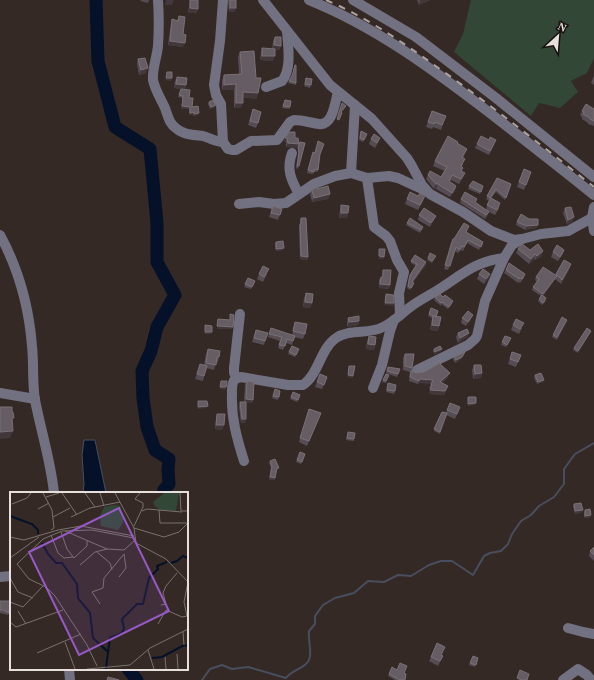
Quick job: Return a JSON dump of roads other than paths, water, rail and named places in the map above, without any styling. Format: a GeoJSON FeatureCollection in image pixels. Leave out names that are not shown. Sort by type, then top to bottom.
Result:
{"type":"FeatureCollection","features":[{"type":"Feature","properties":{"kind":"street"},"geometry":{"type":"LineString","coordinates":[[158,0],[160,22],[153,81],[167,117],[174,127],[182,132],[224,142]]}},
{"type":"Feature","properties":{"kind":"street"},"geometry":{"type":"LineString","coordinates":[[223,0],[220,41],[214,85],[216,95],[221,104],[224,142],[228,149],[236,150],[251,141],[277,140],[290,122],[294,120],[323,124],[331,117],[338,92]]}},
{"type":"Feature","properties":{"kind":"street"},"geometry":{"type":"LineString","coordinates":[[263,0],[330,85],[375,122],[407,158],[426,190]]}},
{"type":"Feature","properties":{"kind":"street"},"geometry":{"type":"LineString","coordinates":[[308,0],[340,13],[361,24],[417,58],[594,195]]}},
{"type":"Feature","properties":{"kind":"street"},"geometry":{"type":"LineString","coordinates":[[353,0],[416,37],[496,98],[594,177]]}},
{"type":"Feature","properties":{"kind":"street"},"geometry":{"type":"LineString","coordinates":[[266,87],[282,81],[286,73],[289,49],[287,31]]}},
{"type":"Feature","properties":{"kind":"street"},"geometry":{"type":"LineString","coordinates":[[351,174],[355,105]]}},
{"type":"Feature","properties":{"kind":"street"},"geometry":{"type":"LineString","coordinates":[[292,153],[288,170],[291,180],[299,194]]}},
{"type":"Feature","properties":{"kind":"street"},"geometry":{"type":"LineString","coordinates":[[239,204],[259,202],[286,204],[314,184],[335,176],[351,174],[367,178],[389,176],[398,178],[426,190],[498,235],[514,240],[522,240]]}},
{"type":"Feature","properties":{"kind":"street"},"geometry":{"type":"LineString","coordinates":[[367,178],[374,227],[390,241],[397,260],[404,272],[399,293],[397,318],[388,336],[382,365],[373,388]]}},
{"type":"Feature","properties":{"kind":"street"},"geometry":{"type":"LineString","coordinates":[[594,207],[592,218],[594,231]]}},
{"type":"Feature","properties":{"kind":"street"},"geometry":{"type":"LineString","coordinates":[[417,370],[475,339],[485,301],[504,258],[512,245],[541,234],[568,231],[592,218]]}},
{"type":"Feature","properties":{"kind":"street"},"geometry":{"type":"LineString","coordinates":[[0,235],[11,255],[26,304],[32,346],[35,399],[54,492]]}},
{"type":"Feature","properties":{"kind":"street"},"geometry":{"type":"LineString","coordinates":[[244,461],[234,427],[231,407],[232,386],[234,379],[241,377],[288,385],[303,385],[310,378],[326,349],[335,339],[347,333],[380,329],[476,265],[493,259],[504,258]]}},
{"type":"Feature","properties":{"kind":"street"},"geometry":{"type":"LineString","coordinates":[[237,378],[234,373],[234,368],[240,314]]}},
{"type":"Feature","properties":{"kind":"street"},"geometry":{"type":"LineString","coordinates":[[0,393],[35,399]]}},
{"type":"Feature","properties":{"kind":"street"},"geometry":{"type":"LineString","coordinates":[[0,577],[10,576]]}},
{"type":"Feature","properties":{"kind":"street"},"geometry":{"type":"LineString","coordinates":[[568,628],[594,634]]}},
{"type":"Feature","properties":{"kind":"street"},"geometry":{"type":"LineString","coordinates":[[563,680],[578,669],[587,674],[591,680]]}},
{"type":"Feature","properties":{"kind":"water"},"geometry":{"type":"Polygon","coordinates":[[[84,440],[95,440],[106,492],[83,492],[82,455],[84,440]]]}},
{"type":"Feature","properties":{"kind":"waterway"},"geometry":{"type":"LineString","coordinates":[[96,0],[98,61],[115,127],[150,149],[157,223],[157,262],[175,295],[157,327],[151,351],[142,371],[143,398],[147,427],[155,450],[169,459],[169,484],[163,492]]}},
{"type":"Feature","properties":{"kind":"waterway"},"geometry":{"type":"LineString","coordinates":[[202,680],[210,669],[222,665],[232,669],[248,667],[286,678],[292,672],[304,666],[309,660],[309,631],[315,624],[315,616],[323,605],[335,598],[354,593],[368,581],[384,582],[398,575],[411,576],[429,565],[441,561],[452,561],[473,575],[484,556],[501,551],[508,544],[512,534],[521,521],[531,515],[539,506],[554,497],[564,484],[564,469],[575,454],[594,443]]}},
{"type":"Feature","properties":{"kind":"waterway"},"geometry":{"type":"LineString","coordinates":[[129,670],[137,680]]}},
{"type":"Feature","properties":{"kind":"railway"},"geometry":{"type":"LineString","coordinates":[[326,0],[355,14],[397,39],[497,111],[594,187]]}}]}
